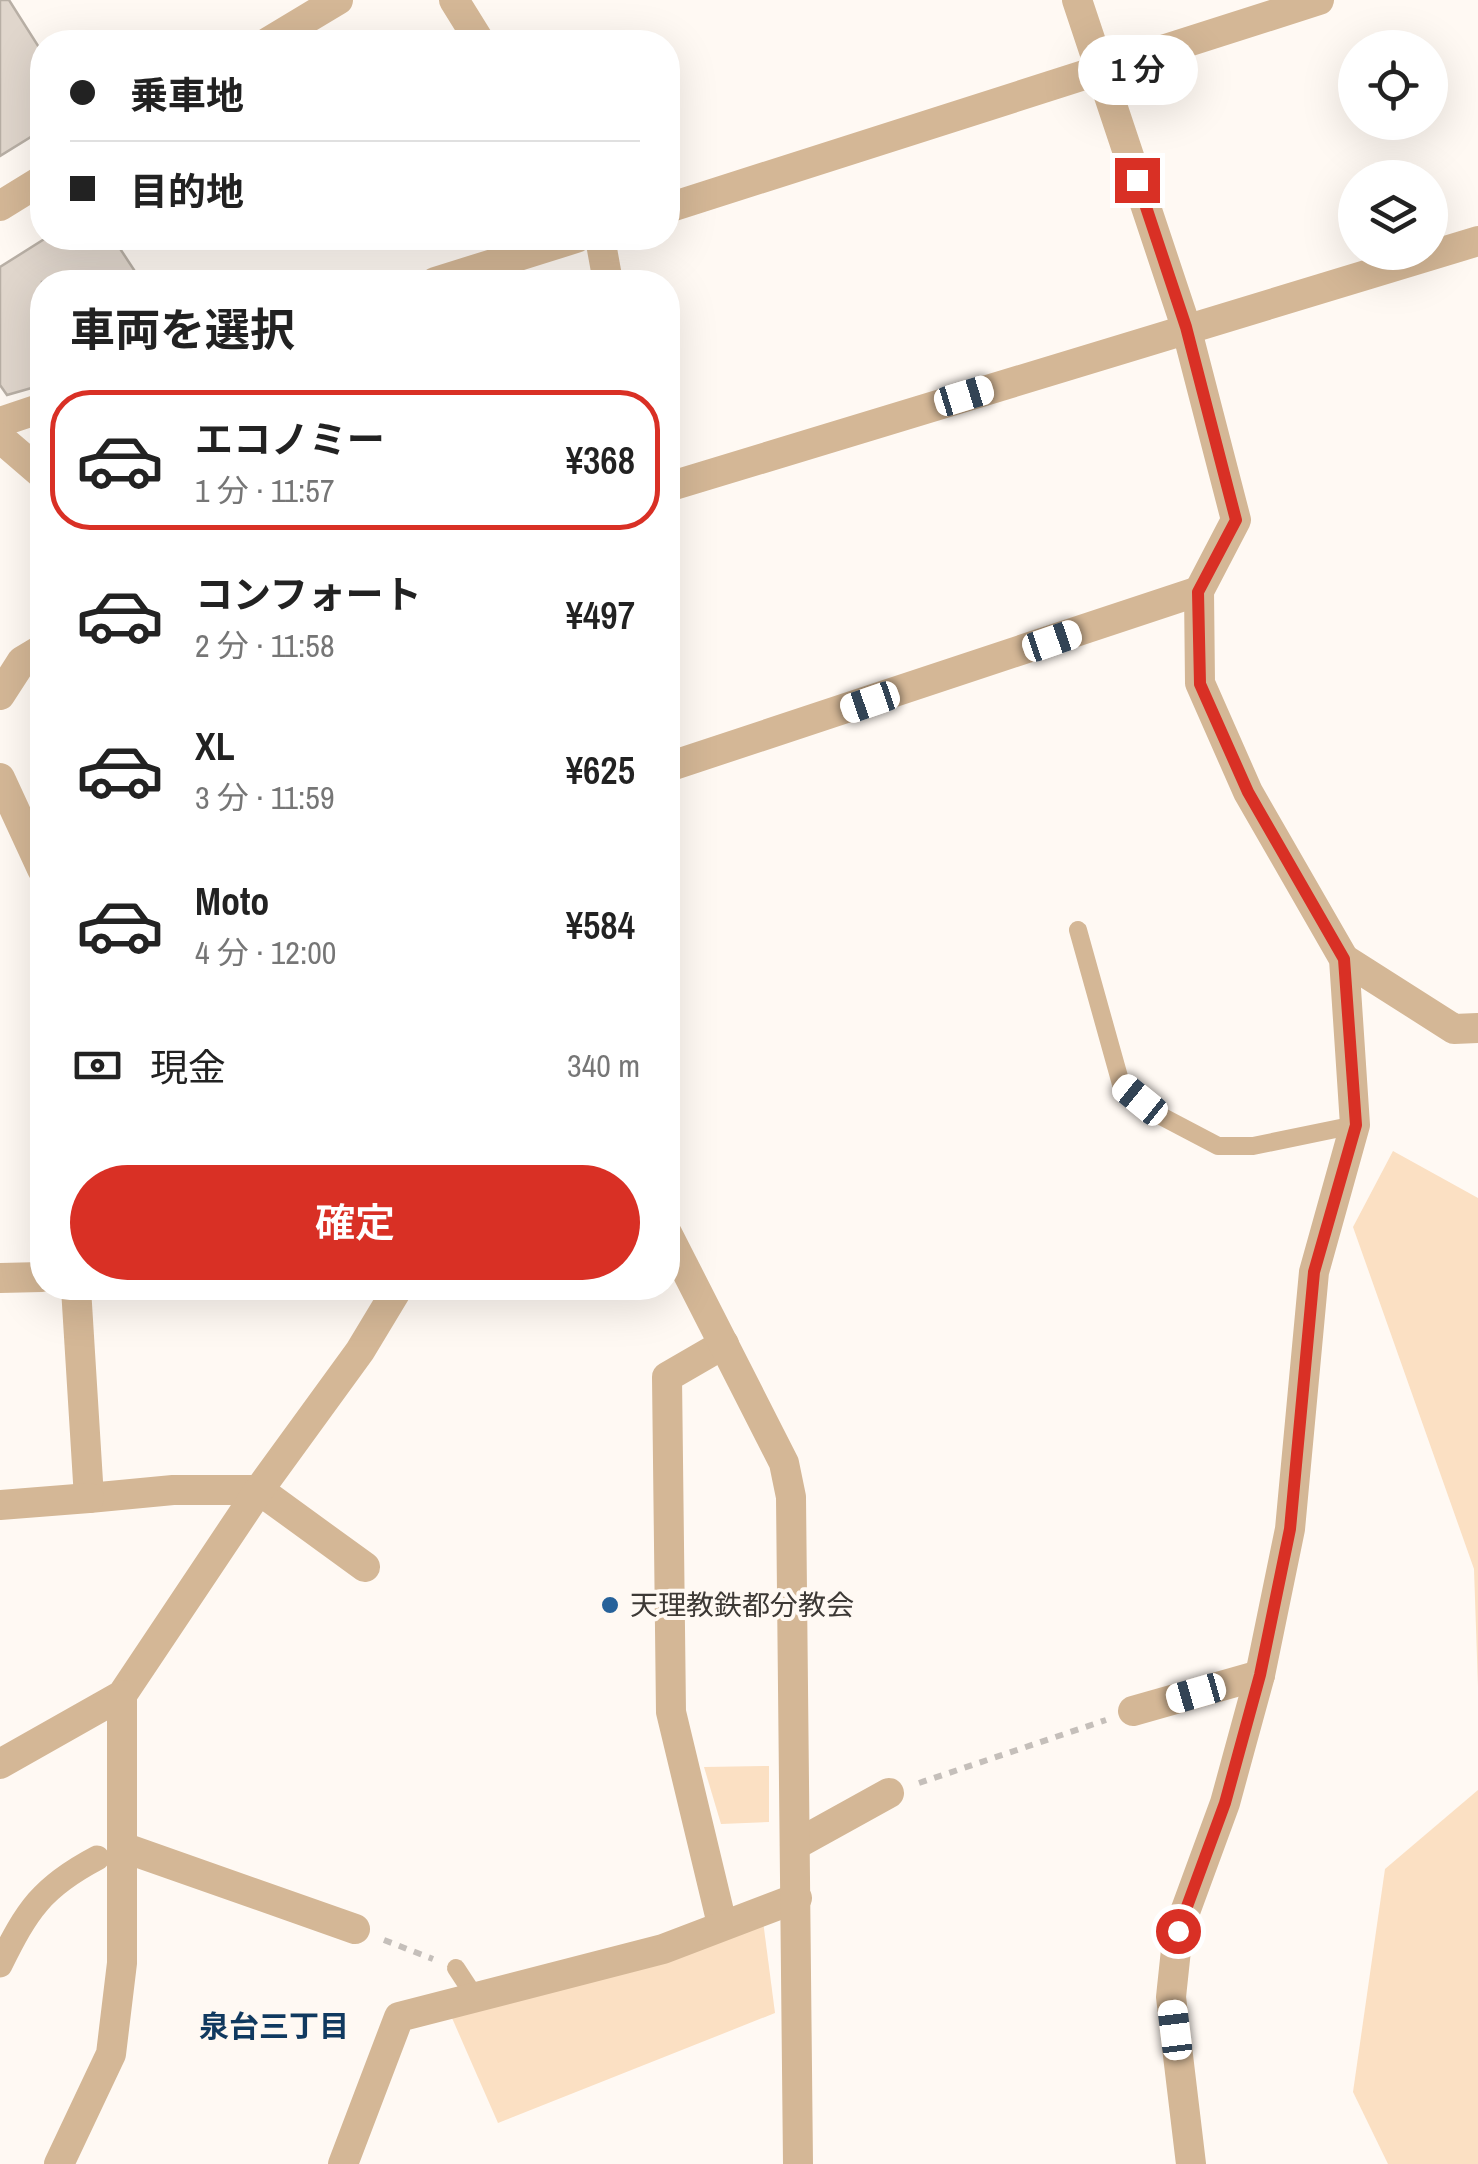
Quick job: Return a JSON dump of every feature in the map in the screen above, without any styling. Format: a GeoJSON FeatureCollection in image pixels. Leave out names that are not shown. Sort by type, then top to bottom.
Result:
{"type":"FeatureCollection","features":[{"type":"Feature","properties":{"kind":"street"},"geometry":{"type":"LineString","coordinates":[[288,30],[338,0]]}},
{"type":"Feature","properties":{"kind":"street"},"geometry":{"type":"LineString","coordinates":[[454,0],[473,30]]}},
{"type":"Feature","properties":{"kind":"street"},"geometry":{"type":"LineString","coordinates":[[1077,0],[1186,327],[1236,520],[1198,592],[1200,684],[1248,792],[1344,959],[1356,1125],[1314,1272],[1290,1529],[1260,1675],[1225,1803],[1178,1931],[1171,1997],[1191,2164]]}},
{"type":"Feature","properties":{"kind":"street"},"geometry":{"type":"LineString","coordinates":[[680,204],[1319,0]]}},
{"type":"Feature","properties":{"kind":"street"},"geometry":{"type":"LineString","coordinates":[[0,206],[30,187]]}},
{"type":"Feature","properties":{"kind":"street"},"geometry":{"type":"LineString","coordinates":[[680,483],[1478,241]]}},
{"type":"Feature","properties":{"kind":"street"},"geometry":{"type":"LineString","coordinates":[[473,270],[538,250]]}},
{"type":"Feature","properties":{"kind":"street"},"geometry":{"type":"LineString","coordinates":[[0,422],[30,412]]}},
{"type":"Feature","properties":{"kind":"street"},"geometry":{"type":"LineString","coordinates":[[0,438],[30,464]]}},
{"type":"Feature","properties":{"kind":"street"},"geometry":{"type":"LineString","coordinates":[[680,763],[1198,592]]}},
{"type":"Feature","properties":{"kind":"street"},"geometry":{"type":"LineString","coordinates":[[0,695],[22,661],[30,656]]}},
{"type":"Feature","properties":{"kind":"street"},"geometry":{"type":"LineString","coordinates":[[0,778],[30,843]]}},
{"type":"Feature","properties":{"kind":"street"},"geometry":{"type":"LineString","coordinates":[[1344,959],[1454,1029],[1478,1028]]}},
{"type":"Feature","properties":{"kind":"street"},"geometry":{"type":"LineString","coordinates":[[680,1258],[784,1464],[791,1497],[798,2164]]}},
{"type":"Feature","properties":{"kind":"street"},"geometry":{"type":"LineString","coordinates":[[0,1278],[30,1277]]}},
{"type":"Feature","properties":{"kind":"street"},"geometry":{"type":"LineString","coordinates":[[77,1300],[89,1498]]}},
{"type":"Feature","properties":{"kind":"street"},"geometry":{"type":"LineString","coordinates":[[0,1764],[122,1695],[259,1490],[360,1351],[391,1300]]}},
{"type":"Feature","properties":{"kind":"street"},"geometry":{"type":"LineString","coordinates":[[722,1924],[671,1712],[667,1377],[724,1344]]}},
{"type":"Feature","properties":{"kind":"street"},"geometry":{"type":"LineString","coordinates":[[0,1504],[173,1490],[259,1490],[365,1567]]}},
{"type":"Feature","properties":{"kind":"street"},"geometry":{"type":"LineString","coordinates":[[1133,1711],[1260,1675]]}},
{"type":"Feature","properties":{"kind":"street"},"geometry":{"type":"LineString","coordinates":[[59,2164],[112,2054],[122,1963],[111,1853],[122,1695]]}},
{"type":"Feature","properties":{"kind":"street"},"geometry":{"type":"LineString","coordinates":[[795,1845],[889,1793]]}},
{"type":"Feature","properties":{"kind":"street"},"geometry":{"type":"LineString","coordinates":[[0,1965],[34,1901],[60,1878],[111,1853],[355,1929]]}},
{"type":"Feature","properties":{"kind":"street"},"geometry":{"type":"LineString","coordinates":[[343,2164],[400,2017],[663,1949],[797,1898]]}},
{"type":"Feature","properties":{"kind":"lane"},"geometry":{"type":"LineString","coordinates":[[1078,930],[1122,1084],[1160,1115],[1218,1146],[1252,1146],[1356,1125]]}},
{"type":"Feature","properties":{"kind":"lane"},"geometry":{"type":"LineString","coordinates":[[456,1968],[477,2000]]}},
{"type":"Feature","properties":{"kind":"path"},"geometry":{"type":"LineString","coordinates":[[889,1793],[1133,1711]]}},
{"type":"Feature","properties":{"kind":"path"},"geometry":{"type":"LineString","coordinates":[[355,1929],[456,1968]]}},
{"type":"Feature","properties":{"kind":"shaded area"},"geometry":{"type":"Polygon","coordinates":[[[1393,1151],[1478,1198],[1478,1687],[1474,1569],[1353,1227],[1393,1151]]]}},
{"type":"Feature","properties":{"kind":"shaded area"},"geometry":{"type":"Polygon","coordinates":[[[769,1766],[769,1822],[721,1824],[704,1767],[769,1766]]]}},
{"type":"Feature","properties":{"kind":"shaded area"},"geometry":{"type":"Polygon","coordinates":[[[1478,1790],[1478,2164],[1388,2164],[1353,2092],[1385,1869],[1478,1790]]]}},
{"type":"Feature","properties":{"kind":"shaded area"},"geometry":{"type":"Polygon","coordinates":[[[763,1921],[775,2013],[498,2123],[452,2018],[763,1921]]]}},
{"type":"Feature","properties":{"kind":"building"},"geometry":{"type":"Polygon","coordinates":[[[0,0],[9,0],[30,33],[30,137],[0,156],[0,0]]]}},
{"type":"Feature","properties":{"kind":"building"},"geometry":{"type":"Polygon","coordinates":[[[30,248],[121,250],[134,270],[30,270],[30,388],[7,395],[0,385],[0,267],[30,248]]]}},
{"type":"Feature","properties":{"kind":"place","name":"天理教鉄都分教会"},"geometry":{"type":"Point","coordinates":[610,1605]}},
{"type":"Feature","properties":{"kind":"district","name":"泉台三丁目"},"geometry":{"type":"Point","coordinates":[274,2027]}},
{"type":"Feature","properties":{"kind":"route"},"geometry":{"type":"LineString","coordinates":[[1137,180],[1186,327],[1236,520],[1198,592],[1200,684],[1248,792],[1344,959],[1356,1125],[1314,1272],[1290,1529],[1260,1675],[1225,1803],[1178,1931]]}}]}
